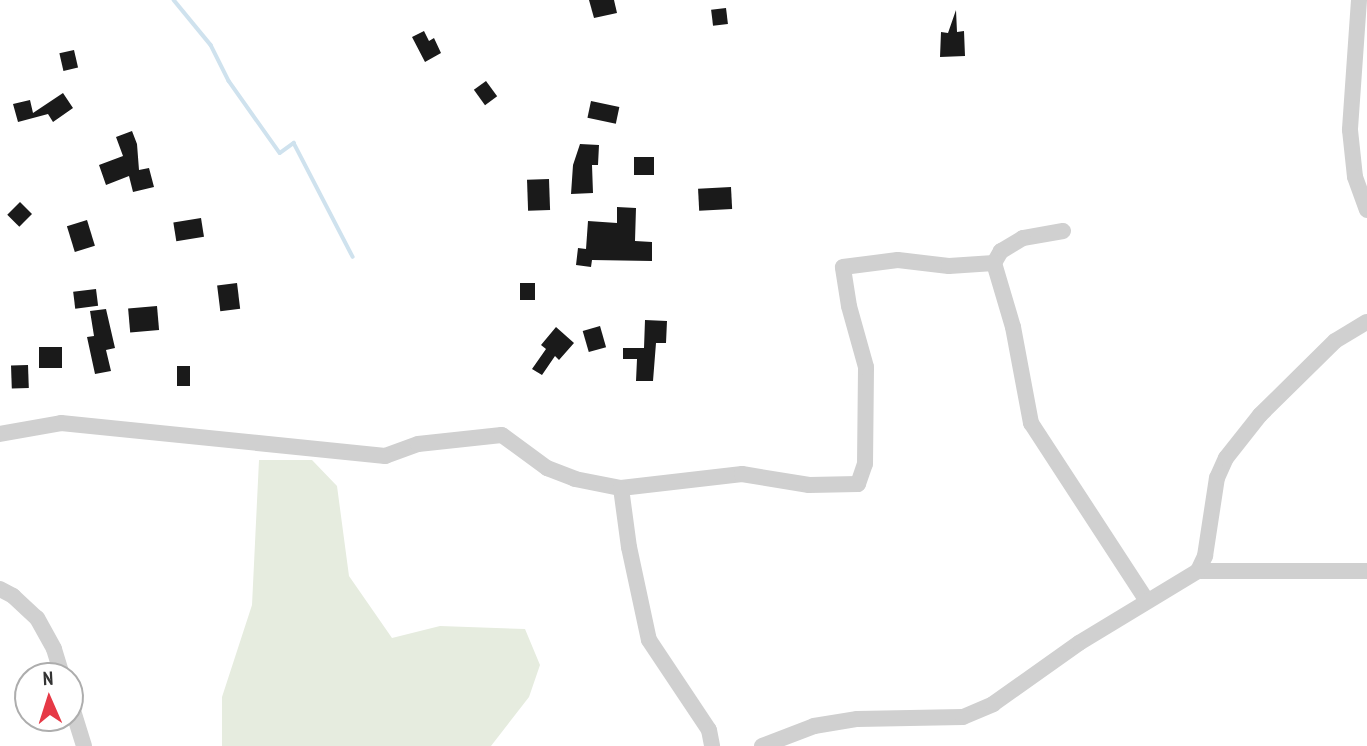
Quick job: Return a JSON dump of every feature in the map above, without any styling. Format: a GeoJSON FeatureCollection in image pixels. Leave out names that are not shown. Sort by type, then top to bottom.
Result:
{"type":"FeatureCollection","features":[{"type":"Feature","properties":{"kind":"street"},"geometry":{"type":"LineString","coordinates":[[1359,0],[1349,130],[1355,177],[1367,210]]}},
{"type":"Feature","properties":{"kind":"street"},"geometry":{"type":"LineString","coordinates":[[1063,231],[1023,238],[1001,251],[994,263],[1013,327],[1031,423],[1147,601]]}},
{"type":"Feature","properties":{"kind":"street"},"geometry":{"type":"LineString","coordinates":[[0,433],[61,423],[385,456],[418,444],[502,435],[547,468],[575,478],[621,488],[742,474],[809,485],[858,484],[865,464],[866,368],[849,306],[844,267],[898,260],[949,265],[994,263]]}},
{"type":"Feature","properties":{"kind":"street"},"geometry":{"type":"LineString","coordinates":[[1198,571],[1205,556],[1217,478],[1226,458],[1260,415],[1335,341],[1367,322]]}},
{"type":"Feature","properties":{"kind":"street"},"geometry":{"type":"LineString","coordinates":[[621,488],[629,547],[649,640],[709,730],[712,746]]}},
{"type":"Feature","properties":{"kind":"street"},"geometry":{"type":"LineString","coordinates":[[762,746],[814,726],[857,719],[963,717],[993,704],[1079,643],[1198,571],[1367,571]]}},
{"type":"Feature","properties":{"kind":"street"},"geometry":{"type":"LineString","coordinates":[[0,589],[37,618],[58,662]]}},
{"type":"Feature","properties":{"kind":"shaded area"},"geometry":{"type":"Polygon","coordinates":[[[259,460],[312,460],[337,486],[349,576],[392,638],[440,626],[525,629],[540,665],[529,697],[491,746],[222,746],[222,697],[252,605],[259,460]]]}},
{"type":"Feature","properties":{"kind":"building"},"geometry":{"type":"Polygon","coordinates":[[[589,0],[614,0],[617,13],[594,18],[589,0]]]}},
{"type":"Feature","properties":{"kind":"building"},"geometry":{"type":"Polygon","coordinates":[[[726,8],[728,24],[713,26],[711,10],[726,8]]]}},
{"type":"Feature","properties":{"kind":"building"},"geometry":{"type":"Polygon","coordinates":[[[956,10],[957,32],[964,31],[965,56],[940,57],[941,32],[948,33],[956,10]]]}},
{"type":"Feature","properties":{"kind":"building"},"geometry":{"type":"Polygon","coordinates":[[[424,31],[429,41],[434,38],[441,53],[425,62],[412,37],[424,31]]]}},
{"type":"Feature","properties":{"kind":"building"},"geometry":{"type":"Polygon","coordinates":[[[74,50],[78,68],[63,71],[59,53],[74,50]]]}},
{"type":"Feature","properties":{"kind":"building"},"geometry":{"type":"Polygon","coordinates":[[[486,81],[497,96],[485,105],[474,90],[486,81]]]}},
{"type":"Feature","properties":{"kind":"building"},"geometry":{"type":"Polygon","coordinates":[[[63,93],[73,108],[53,122],[48,114],[18,122],[13,104],[30,100],[33,113],[63,93]]]}},
{"type":"Feature","properties":{"kind":"building"},"geometry":{"type":"Polygon","coordinates":[[[591,101],[619,107],[616,124],[587,118],[591,101]]]}},
{"type":"Feature","properties":{"kind":"building"},"geometry":{"type":"Polygon","coordinates":[[[132,131],[137,144],[139,170],[149,168],[154,187],[133,192],[129,176],[106,185],[99,165],[123,156],[116,137],[132,131]]]}},
{"type":"Feature","properties":{"kind":"building"},"geometry":{"type":"Polygon","coordinates":[[[580,144],[599,145],[598,165],[592,165],[593,193],[571,194],[573,165],[580,144]]]}},
{"type":"Feature","properties":{"kind":"building"},"geometry":{"type":"Polygon","coordinates":[[[634,157],[654,157],[654,175],[634,175],[634,157]]]}},
{"type":"Feature","properties":{"kind":"building"},"geometry":{"type":"Polygon","coordinates":[[[549,179],[550,210],[528,211],[527,180],[549,179]]]}},
{"type":"Feature","properties":{"kind":"building"},"geometry":{"type":"Polygon","coordinates":[[[731,187],[732,209],[699,211],[698,189],[731,187]]]}},
{"type":"Feature","properties":{"kind":"building"},"geometry":{"type":"Polygon","coordinates":[[[20,202],[32,214],[19,227],[7,215],[20,202]]]}},
{"type":"Feature","properties":{"kind":"building"},"geometry":{"type":"Polygon","coordinates":[[[617,207],[636,208],[635,241],[652,242],[652,261],[592,260],[591,267],[576,265],[578,248],[586,249],[588,221],[617,223],[617,207]]]}},
{"type":"Feature","properties":{"kind":"building"},"geometry":{"type":"Polygon","coordinates":[[[201,218],[204,237],[176,241],[173,222],[201,218]]]}},
{"type":"Feature","properties":{"kind":"building"},"geometry":{"type":"Polygon","coordinates":[[[87,220],[95,246],[75,252],[67,226],[87,220]]]}},
{"type":"Feature","properties":{"kind":"building"},"geometry":{"type":"Polygon","coordinates":[[[237,283],[240,309],[220,311],[217,285],[237,283]]]}},
{"type":"Feature","properties":{"kind":"building"},"geometry":{"type":"Polygon","coordinates":[[[520,283],[535,283],[535,300],[520,300],[520,283]]]}},
{"type":"Feature","properties":{"kind":"building"},"geometry":{"type":"Polygon","coordinates":[[[96,289],[98,306],[75,309],[73,292],[96,289]]]}},
{"type":"Feature","properties":{"kind":"building"},"geometry":{"type":"Polygon","coordinates":[[[157,306],[159,330],[130,332],[128,309],[157,306]]]}},
{"type":"Feature","properties":{"kind":"building"},"geometry":{"type":"Polygon","coordinates":[[[106,309],[115,348],[106,350],[111,371],[95,374],[87,337],[94,336],[90,311],[106,309]]]}},
{"type":"Feature","properties":{"kind":"building"},"geometry":{"type":"Polygon","coordinates":[[[645,320],[667,321],[666,343],[656,343],[653,381],[636,381],[637,359],[623,359],[623,348],[644,348],[645,320]]]}},
{"type":"Feature","properties":{"kind":"building"},"geometry":{"type":"Polygon","coordinates":[[[600,326],[606,347],[589,352],[583,331],[600,326]]]}},
{"type":"Feature","properties":{"kind":"building"},"geometry":{"type":"Polygon","coordinates":[[[556,327],[574,343],[559,360],[555,356],[542,375],[532,369],[546,349],[541,345],[556,327]]]}},
{"type":"Feature","properties":{"kind":"building"},"geometry":{"type":"Polygon","coordinates":[[[39,347],[62,347],[62,368],[39,368],[39,347]]]}},
{"type":"Feature","properties":{"kind":"building"},"geometry":{"type":"Polygon","coordinates":[[[28,365],[29,388],[12,389],[11,366],[28,365]]]}},
{"type":"Feature","properties":{"kind":"building"},"geometry":{"type":"Polygon","coordinates":[[[177,366],[190,366],[190,386],[177,386],[177,366]]]}},
{"type":"Feature","properties":{"kind":"waterway"},"geometry":{"type":"LineString","coordinates":[[174,0],[211,45],[229,81],[280,153],[294,143],[353,257]]}}]}
